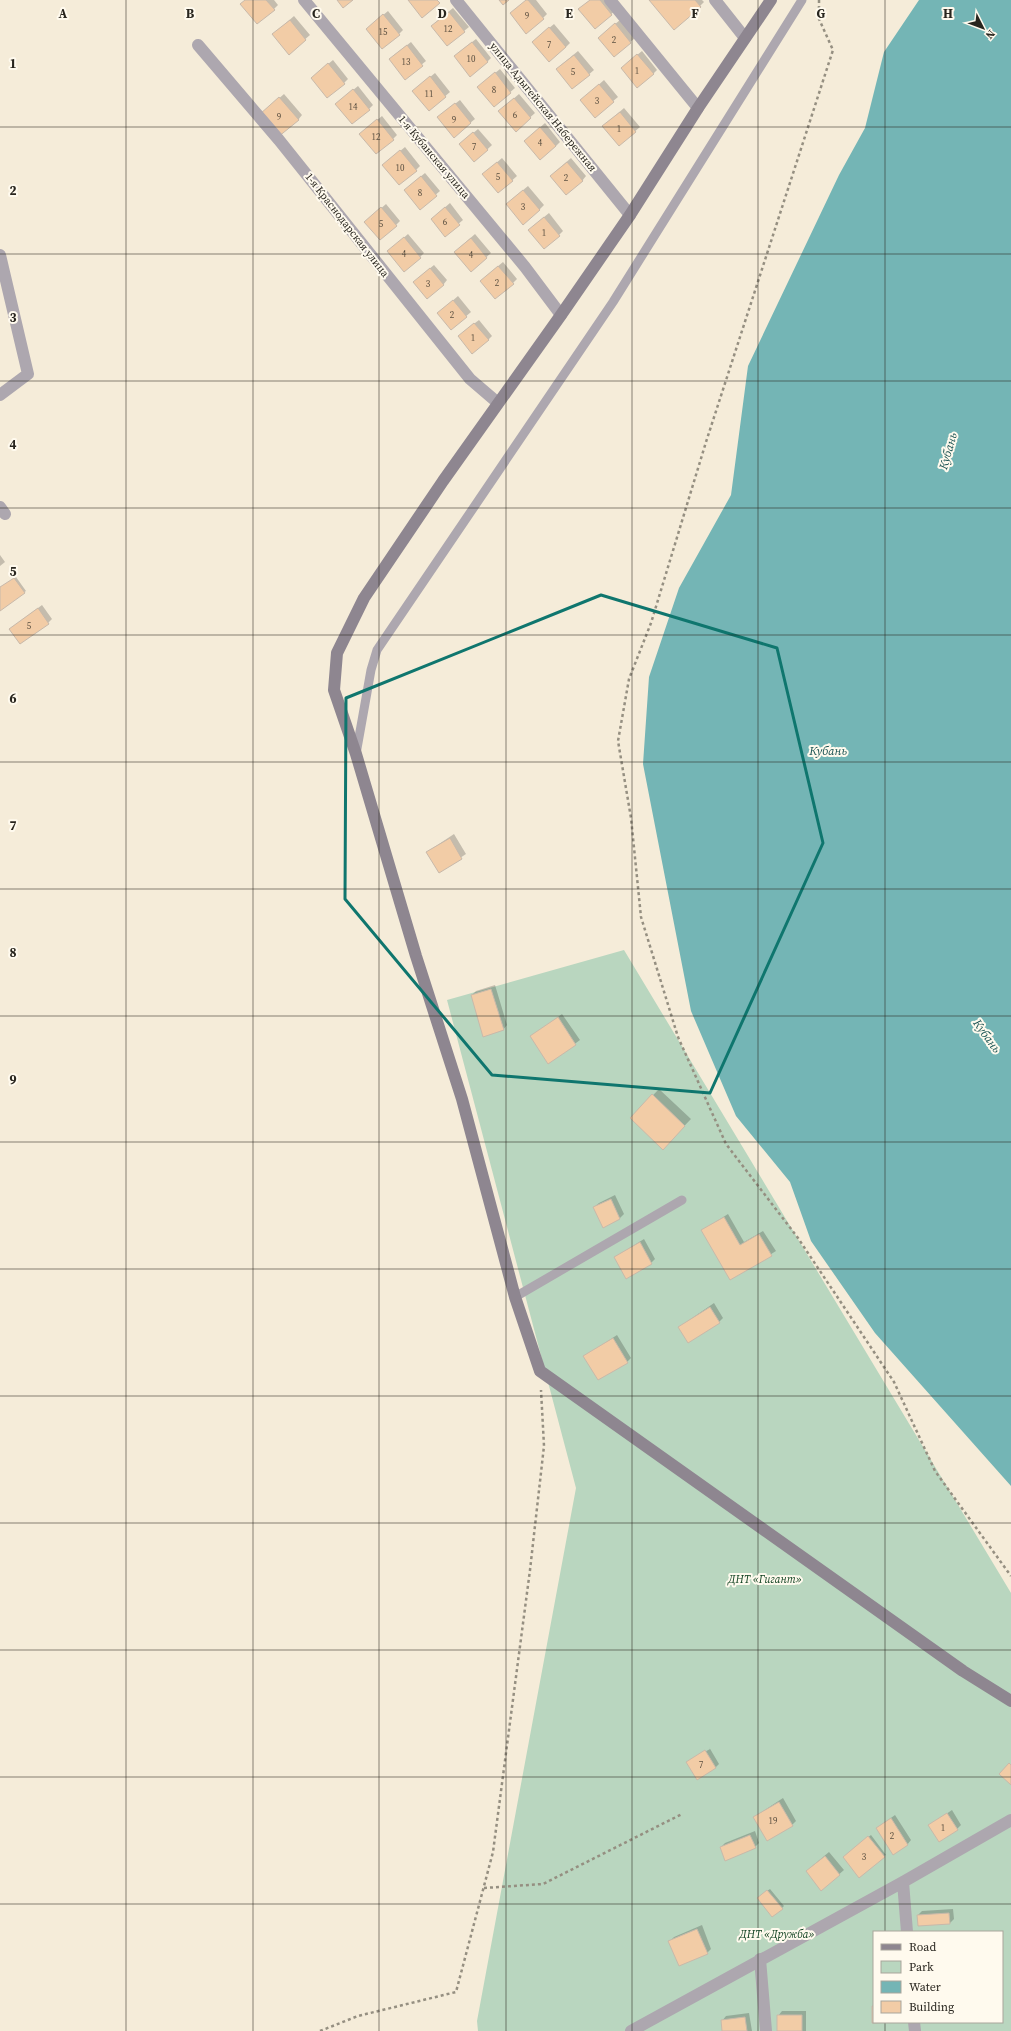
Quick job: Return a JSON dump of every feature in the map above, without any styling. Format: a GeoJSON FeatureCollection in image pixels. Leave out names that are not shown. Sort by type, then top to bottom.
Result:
{"type":"FeatureCollection","features":[{"type":"Feature","properties":{"kind":"street","name":"1-я Кубанская улица"},"geometry":{"type":"LineString","coordinates":[[304,0],[525,266],[561,315]]}},
{"type":"Feature","properties":{"kind":"street","name":"улица Адыгейская Набережная"},"geometry":{"type":"LineString","coordinates":[[456,0],[630,215]]}},
{"type":"Feature","properties":{"kind":"street"},"geometry":{"type":"LineString","coordinates":[[610,0],[698,108]]}},
{"type":"Feature","properties":{"kind":"street"},"geometry":{"type":"LineString","coordinates":[[715,0],[745,38]]}},
{"type":"Feature","properties":{"kind":"street"},"geometry":{"type":"LineString","coordinates":[[771,0],[698,108],[630,215],[364,598],[337,654],[334,690],[356,754],[416,956],[462,1099],[515,1297],[540,1371],[963,1671],[1011,1701]]}},
{"type":"Feature","properties":{"kind":"street","name":"1-я Краснодарская улица"},"geometry":{"type":"LineString","coordinates":[[198,45],[280,140],[470,379],[498,403]]}},
{"type":"Feature","properties":{"kind":"street"},"geometry":{"type":"LineString","coordinates":[[0,255],[28,374],[0,395]]}},
{"type":"Feature","properties":{"kind":"street"},"geometry":{"type":"LineString","coordinates":[[631,2031],[903,1882],[1011,1820]]}},
{"type":"Feature","properties":{"kind":"street"},"geometry":{"type":"LineString","coordinates":[[903,1882],[907,1931]]}},
{"type":"Feature","properties":{"kind":"street"},"geometry":{"type":"LineString","coordinates":[[760,1959],[766,2031]]}},
{"type":"Feature","properties":{"kind":"lane"},"geometry":{"type":"LineString","coordinates":[[356,754],[376,650],[612,302],[802,0]]}},
{"type":"Feature","properties":{"kind":"lane"},"geometry":{"type":"LineString","coordinates":[[515,1297],[682,1200]]}},
{"type":"Feature","properties":{"kind":"path"},"geometry":{"type":"LineString","coordinates":[[819,0],[819,19],[834,50],[706,442],[651,623],[629,679],[618,741],[631,818],[641,917],[678,1037],[726,1144],[798,1238],[894,1382],[935,1471],[1011,1576]]}},
{"type":"Feature","properties":{"kind":"path"},"geometry":{"type":"LineString","coordinates":[[320,2031],[358,2016],[456,1992],[493,1852],[530,1570],[544,1446],[540,1371]]}},
{"type":"Feature","properties":{"kind":"path"},"geometry":{"type":"LineString","coordinates":[[484,1888],[543,1884],[682,1814]]}},
{"type":"Feature","properties":{"kind":"highlighted area"},"geometry":{"type":"Polygon","coordinates":[[[601,595],[777,648],[823,843],[710,1093],[492,1075],[345,899],[346,698],[601,595]]]}},
{"type":"Feature","properties":{"kind":"green space","name":"ДНТ «Гигант»"},"geometry":{"type":"Polygon","coordinates":[[[624,950],[1011,1593],[1011,2031],[478,2031],[477,2021],[576,1488],[447,1000],[624,950]]]}},
{"type":"Feature","properties":{"kind":"water","name":"Кубань"},"geometry":{"type":"Polygon","coordinates":[[[919,0],[1011,0],[1011,1486],[875,1333],[811,1241],[790,1182],[736,1116],[691,1011],[643,764],[649,677],[679,588],[731,495],[748,366],[839,175],[865,128],[884,52],[919,0]]]}},
{"type":"Feature","properties":{"kind":"building"},"geometry":{"type":"Polygon","coordinates":[[[245,0],[266,0],[275,10],[257,24],[240,4],[245,0]]]}},
{"type":"Feature","properties":{"kind":"building"},"geometry":{"type":"Polygon","coordinates":[[[337,0],[353,0],[343,8],[337,0]]]}},
{"type":"Feature","properties":{"kind":"building"},"geometry":{"type":"Polygon","coordinates":[[[408,0],[437,0],[440,3],[422,18],[408,0]]]}},
{"type":"Feature","properties":{"kind":"building"},"geometry":{"type":"Polygon","coordinates":[[[499,0],[509,0],[503,5],[499,0]]]}},
{"type":"Feature","properties":{"kind":"building"},"geometry":{"type":"Polygon","coordinates":[[[528,0],[544,19],[526,34],[510,13],[528,0]]]}},
{"type":"Feature","properties":{"kind":"building"},"geometry":{"type":"Polygon","coordinates":[[[590,0],[600,0],[612,15],[595,29],[578,9],[590,0]]]}},
{"type":"Feature","properties":{"kind":"building"},"geometry":{"type":"Polygon","coordinates":[[[649,0],[695,0],[701,7],[674,30],[649,0]]]}},
{"type":"Feature","properties":{"kind":"building"},"geometry":{"type":"Polygon","coordinates":[[[449,12],[465,32],[447,46],[431,26],[449,12]]]}},
{"type":"Feature","properties":{"kind":"building"},"geometry":{"type":"Polygon","coordinates":[[[383,14],[400,35],[382,49],[366,29],[383,14]]]}},
{"type":"Feature","properties":{"kind":"building"},"geometry":{"type":"Polygon","coordinates":[[[290,20],[306,40],[289,55],[272,34],[290,20]]]}},
{"type":"Feature","properties":{"kind":"building"},"geometry":{"type":"Polygon","coordinates":[[[615,23],[631,43],[614,57],[598,38],[615,23]]]}},
{"type":"Feature","properties":{"kind":"building"},"geometry":{"type":"Polygon","coordinates":[[[549,27],[566,47],[549,62],[532,42],[549,27]]]}},
{"type":"Feature","properties":{"kind":"building"},"geometry":{"type":"Polygon","coordinates":[[[472,42],[488,62],[470,77],[454,56],[472,42]]]}},
{"type":"Feature","properties":{"kind":"building"},"geometry":{"type":"Polygon","coordinates":[[[407,45],[423,66],[405,80],[389,59],[407,45]]]}},
{"type":"Feature","properties":{"kind":"building"},"geometry":{"type":"Polygon","coordinates":[[[637,54],[654,74],[637,88],[621,68],[637,54]]]}},
{"type":"Feature","properties":{"kind":"building"},"geometry":{"type":"Polygon","coordinates":[[[574,55],[590,75],[572,89],[556,69],[574,55]]]}},
{"type":"Feature","properties":{"kind":"building"},"geometry":{"type":"Polygon","coordinates":[[[328,63],[345,84],[327,98],[311,78],[328,63]]]}},
{"type":"Feature","properties":{"kind":"building"},"geometry":{"type":"Polygon","coordinates":[[[495,72],[511,93],[494,107],[477,87],[495,72]]]}},
{"type":"Feature","properties":{"kind":"building"},"geometry":{"type":"Polygon","coordinates":[[[430,76],[446,97],[429,111],[412,91],[430,76]]]}},
{"type":"Feature","properties":{"kind":"building"},"geometry":{"type":"Polygon","coordinates":[[[599,84],[614,102],[595,118],[580,100],[599,84]]]}},
{"type":"Feature","properties":{"kind":"building"},"geometry":{"type":"Polygon","coordinates":[[[353,89],[370,110],[352,124],[335,104],[353,89]]]}},
{"type":"Feature","properties":{"kind":"building"},"geometry":{"type":"Polygon","coordinates":[[[279,97],[299,120],[278,137],[260,114],[279,97]]]}},
{"type":"Feature","properties":{"kind":"building"},"geometry":{"type":"Polygon","coordinates":[[[514,98],[531,118],[516,132],[498,111],[514,98]]]}},
{"type":"Feature","properties":{"kind":"building"},"geometry":{"type":"Polygon","coordinates":[[[455,103],[471,123],[454,138],[437,117],[455,103]]]}},
{"type":"Feature","properties":{"kind":"building"},"geometry":{"type":"Polygon","coordinates":[[[620,112],[636,132],[619,146],[602,126],[620,112]]]}},
{"type":"Feature","properties":{"kind":"building"},"geometry":{"type":"Polygon","coordinates":[[[377,119],[394,140],[376,154],[359,134],[377,119]]]}},
{"type":"Feature","properties":{"kind":"building"},"geometry":{"type":"Polygon","coordinates":[[[540,127],[556,146],[540,160],[524,141],[540,127]]]}},
{"type":"Feature","properties":{"kind":"building"},"geometry":{"type":"Polygon","coordinates":[[[473,132],[488,150],[474,162],[459,144],[473,132]]]}},
{"type":"Feature","properties":{"kind":"building"},"geometry":{"type":"Polygon","coordinates":[[[400,150],[417,171],[399,185],[382,165],[400,150]]]}},
{"type":"Feature","properties":{"kind":"building"},"geometry":{"type":"Polygon","coordinates":[[[497,162],[513,181],[498,193],[482,174],[497,162]]]}},
{"type":"Feature","properties":{"kind":"building"},"geometry":{"type":"Polygon","coordinates":[[[567,162],[583,181],[566,195],[550,176],[567,162]]]}},
{"type":"Feature","properties":{"kind":"building"},"geometry":{"type":"Polygon","coordinates":[[[421,176],[437,196],[420,210],[404,190],[421,176]]]}},
{"type":"Feature","properties":{"kind":"building"},"geometry":{"type":"Polygon","coordinates":[[[523,190],[540,210],[523,225],[506,204],[523,190]]]}},
{"type":"Feature","properties":{"kind":"building"},"geometry":{"type":"Polygon","coordinates":[[[381,207],[397,226],[380,240],[364,222],[381,207]]]}},
{"type":"Feature","properties":{"kind":"building"},"geometry":{"type":"Polygon","coordinates":[[[445,207],[460,225],[445,237],[431,219],[445,207]]]}},
{"type":"Feature","properties":{"kind":"building"},"geometry":{"type":"Polygon","coordinates":[[[544,217],[560,236],[544,249],[528,230],[544,217]]]}},
{"type":"Feature","properties":{"kind":"building"},"geometry":{"type":"Polygon","coordinates":[[[404,237],[421,258],[404,272],[387,251],[404,237]]]}},
{"type":"Feature","properties":{"kind":"building"},"geometry":{"type":"Polygon","coordinates":[[[471,238],[487,258],[471,272],[454,252],[471,238]]]}},
{"type":"Feature","properties":{"kind":"building"},"geometry":{"type":"Polygon","coordinates":[[[498,266],[514,284],[495,299],[480,281],[498,266]]]}},
{"type":"Feature","properties":{"kind":"building"},"geometry":{"type":"Polygon","coordinates":[[[430,268],[444,285],[427,299],[413,282],[430,268]]]}},
{"type":"Feature","properties":{"kind":"building"},"geometry":{"type":"Polygon","coordinates":[[[453,300],[467,317],[451,330],[437,313],[453,300]]]}},
{"type":"Feature","properties":{"kind":"building"},"geometry":{"type":"Polygon","coordinates":[[[474,323],[489,340],[472,354],[458,336],[474,323]]]}},
{"type":"Feature","properties":{"kind":"building"},"geometry":{"type":"Polygon","coordinates":[[[14,578],[25,593],[0,611],[0,587],[14,578]]]}},
{"type":"Feature","properties":{"kind":"building"},"geometry":{"type":"Polygon","coordinates":[[[38,608],[49,624],[20,644],[9,629],[38,608]]]}},
{"type":"Feature","properties":{"kind":"building"},"geometry":{"type":"Polygon","coordinates":[[[450,838],[462,859],[439,873],[426,852],[450,838]]]}},
{"type":"Feature","properties":{"kind":"building"},"geometry":{"type":"Polygon","coordinates":[[[491,989],[504,1030],[483,1037],[471,995],[491,989]]]}},
{"type":"Feature","properties":{"kind":"building"},"geometry":{"type":"Polygon","coordinates":[[[558,1017],[576,1045],[548,1064],[530,1036],[558,1017]]]}},
{"type":"Feature","properties":{"kind":"building"},"geometry":{"type":"Polygon","coordinates":[[[652,1094],[685,1126],[663,1150],[630,1118],[652,1094]]]}},
{"type":"Feature","properties":{"kind":"building"},"geometry":{"type":"Polygon","coordinates":[[[611,1199],[620,1219],[603,1228],[593,1207],[611,1199]]]}},
{"type":"Feature","properties":{"kind":"building"},"geometry":{"type":"Polygon","coordinates":[[[724,1217],[740,1245],[759,1234],[772,1256],[730,1280],[701,1230],[724,1217]]]}},
{"type":"Feature","properties":{"kind":"building"},"geometry":{"type":"Polygon","coordinates":[[[640,1242],[652,1264],[626,1279],[614,1257],[640,1242]]]}},
{"type":"Feature","properties":{"kind":"building"},"geometry":{"type":"Polygon","coordinates":[[[710,1307],[720,1323],[688,1343],[678,1327],[710,1307]]]}},
{"type":"Feature","properties":{"kind":"building"},"geometry":{"type":"Polygon","coordinates":[[[613,1338],[628,1363],[598,1380],[583,1356],[613,1338]]]}},
{"type":"Feature","properties":{"kind":"building"},"geometry":{"type":"Polygon","coordinates":[[[705,1750],[716,1768],[697,1780],[686,1762],[705,1750]]]}},
{"type":"Feature","properties":{"kind":"building"},"geometry":{"type":"Polygon","coordinates":[[[1009,1763],[1011,1765],[1011,1785],[999,1774],[1009,1763]]]}},
{"type":"Feature","properties":{"kind":"building"},"geometry":{"type":"Polygon","coordinates":[[[779,1802],[793,1826],[767,1841],[753,1817],[779,1802]]]}},
{"type":"Feature","properties":{"kind":"building"},"geometry":{"type":"Polygon","coordinates":[[[947,1813],[958,1830],[939,1842],[928,1825],[947,1813]]]}},
{"type":"Feature","properties":{"kind":"building"},"geometry":{"type":"Polygon","coordinates":[[[891,1818],[908,1845],[893,1855],[876,1828],[891,1818]]]}},
{"type":"Feature","properties":{"kind":"building"},"geometry":{"type":"Polygon","coordinates":[[[750,1835],[756,1848],[725,1861],[720,1847],[750,1835]]]}},
{"type":"Feature","properties":{"kind":"building"},"geometry":{"type":"Polygon","coordinates":[[[868,1836],[885,1857],[859,1878],[843,1857],[868,1836]]]}},
{"type":"Feature","properties":{"kind":"building"},"geometry":{"type":"Polygon","coordinates":[[[825,1856],[840,1875],[821,1891],[806,1871],[825,1856]]]}},
{"type":"Feature","properties":{"kind":"building"},"geometry":{"type":"Polygon","coordinates":[[[767,1890],[783,1909],[772,1917],[757,1898],[767,1890]]]}},
{"type":"Feature","properties":{"kind":"building"},"geometry":{"type":"Polygon","coordinates":[[[949,1913],[950,1924],[918,1926],[917,1915],[949,1913]]]}},
{"type":"Feature","properties":{"kind":"building"},"geometry":{"type":"Polygon","coordinates":[[[697,1929],[708,1954],[679,1966],[668,1941],[697,1929]]]}},
{"type":"Feature","properties":{"kind":"building"},"geometry":{"type":"Polygon","coordinates":[[[872,2006],[873,2006],[873,2023],[872,2006]]]}},
{"type":"Feature","properties":{"kind":"building"},"geometry":{"type":"Polygon","coordinates":[[[777,2015],[802,2015],[802,2031],[777,2031],[777,2015]]]}},
{"type":"Feature","properties":{"kind":"building"},"geometry":{"type":"Polygon","coordinates":[[[745,2017],[747,2031],[722,2031],[721,2020],[745,2017]]]}},
{"type":"Feature","properties":{"kind":"park label","name":"ДНТ «Дружба»"},"geometry":{"type":"Point","coordinates":[777,1934]}}]}
